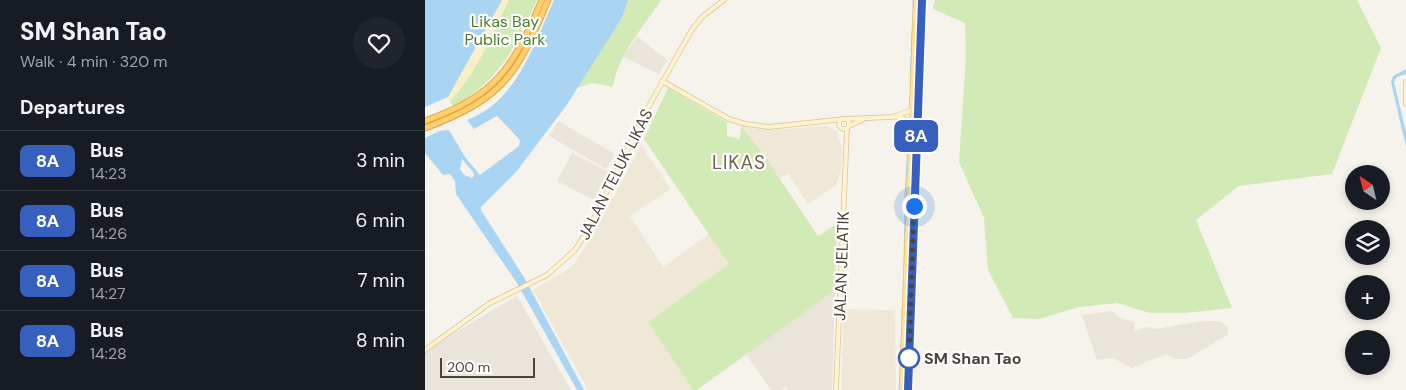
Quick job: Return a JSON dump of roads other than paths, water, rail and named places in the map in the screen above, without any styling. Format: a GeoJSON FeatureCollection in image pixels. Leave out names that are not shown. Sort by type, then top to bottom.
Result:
{"type":"FeatureCollection","features":[{"type":"Feature","properties":{"kind":"highway"},"geometry":{"type":"LineString","coordinates":[[425,121],[462,106],[492,84],[507,68],[522,46],[542,0]]}},
{"type":"Feature","properties":{"kind":"highway"},"geometry":{"type":"LineString","coordinates":[[425,128],[465,112],[497,90],[529,48],[549,0]]}},
{"type":"Feature","properties":{"kind":"main road"},"geometry":{"type":"LineString","coordinates":[[902,390],[911,124],[915,121],[916,0]]}},
{"type":"Feature","properties":{"kind":"main road"},"geometry":{"type":"LineString","coordinates":[[907,390],[915,110],[922,0]]}},
{"type":"Feature","properties":{"kind":"main road"},"geometry":{"type":"LineString","coordinates":[[906,268],[912,250]]}},
{"type":"Feature","properties":{"kind":"street","name":"JALAN TELUK LIKAS"},"geometry":{"type":"LineString","coordinates":[[425,350],[490,303],[529,285],[563,263],[586,235],[663,81],[696,24],[724,0]]}},
{"type":"Feature","properties":{"kind":"street"},"geometry":{"type":"LineString","coordinates":[[663,81],[729,119],[741,123],[769,126],[844,119],[892,117],[902,118],[911,124]]}},
{"type":"Feature","properties":{"kind":"street"},"geometry":{"type":"LineString","coordinates":[[1406,82],[1406,104]]}},
{"type":"Feature","properties":{"kind":"street"},"geometry":{"type":"LineString","coordinates":[[892,117],[915,110]]}},
{"type":"Feature","properties":{"kind":"street"},"geometry":{"type":"LineString","coordinates":[[844,119],[840,121],[844,127]]}},
{"type":"Feature","properties":{"kind":"street","name":"JALAN JELATIK"},"geometry":{"type":"LineString","coordinates":[[836,390],[846,141],[844,127],[848,120],[844,119]]}},
{"type":"Feature","properties":{"kind":"street"},"geometry":{"type":"LineString","coordinates":[[828,121],[844,127],[864,119]]}},
{"type":"Feature","properties":{"kind":"water"},"geometry":{"type":"Polygon","coordinates":[[[425,0],[502,0],[448,97],[425,107],[425,0]]]}},
{"type":"Feature","properties":{"kind":"water"},"geometry":{"type":"Polygon","coordinates":[[[554,0],[628,0],[622,18],[566,106],[516,172],[481,207],[481,210],[525,279],[584,390],[577,390],[517,283],[456,194],[455,181],[450,174],[443,175],[425,153],[425,138],[439,131],[449,130],[465,157],[480,175],[519,146],[520,140],[497,116],[474,129],[467,120],[499,100],[511,86],[531,53],[554,0]],[[462,159],[460,169],[464,175],[472,178],[474,176],[462,159]]]}},
{"type":"Feature","properties":{"kind":"water"},"geometry":{"type":"Polygon","coordinates":[[[1406,69],[1406,74],[1397,77],[1394,82],[1406,132],[1406,147],[1391,82],[1393,76],[1406,69]]]}},
{"type":"Feature","properties":{"kind":"waterway"},"geometry":{"type":"LineString","coordinates":[[913,0],[913,9]]}},
{"type":"Feature","properties":{"kind":"waterway"},"geometry":{"type":"LineString","coordinates":[[911,52],[913,13]]}},
{"type":"Feature","properties":{"kind":"waterway"},"geometry":{"type":"LineString","coordinates":[[910,91],[911,57]]}},
{"type":"Feature","properties":{"kind":"waterway"},"geometry":{"type":"LineString","coordinates":[[910,96],[910,102]]}},
{"type":"Feature","properties":{"kind":"waterway"},"geometry":{"type":"LineString","coordinates":[[904,265],[905,196],[909,130]]}},
{"type":"Feature","properties":{"kind":"waterway"},"geometry":{"type":"LineString","coordinates":[[903,298],[904,275]]}},
{"type":"Feature","properties":{"kind":"waterway"},"geometry":{"type":"LineString","coordinates":[[902,309],[902,322]]}},
{"type":"Feature","properties":{"kind":"waterway"},"geometry":{"type":"LineString","coordinates":[[899,390],[902,326]]}},
{"type":"Feature","properties":{"kind":"place","name":"SM Shan Tao"},"geometry":{"type":"Point","coordinates":[909,358]}},
{"type":"Feature","properties":{"kind":"district","name":"LIKAS"},"geometry":{"type":"Point","coordinates":[739,162]}},
{"type":"Feature","properties":{"kind":"park label","name":"Likas Bay Public Park"},"geometry":{"type":"Point","coordinates":[505,30]}}]}
